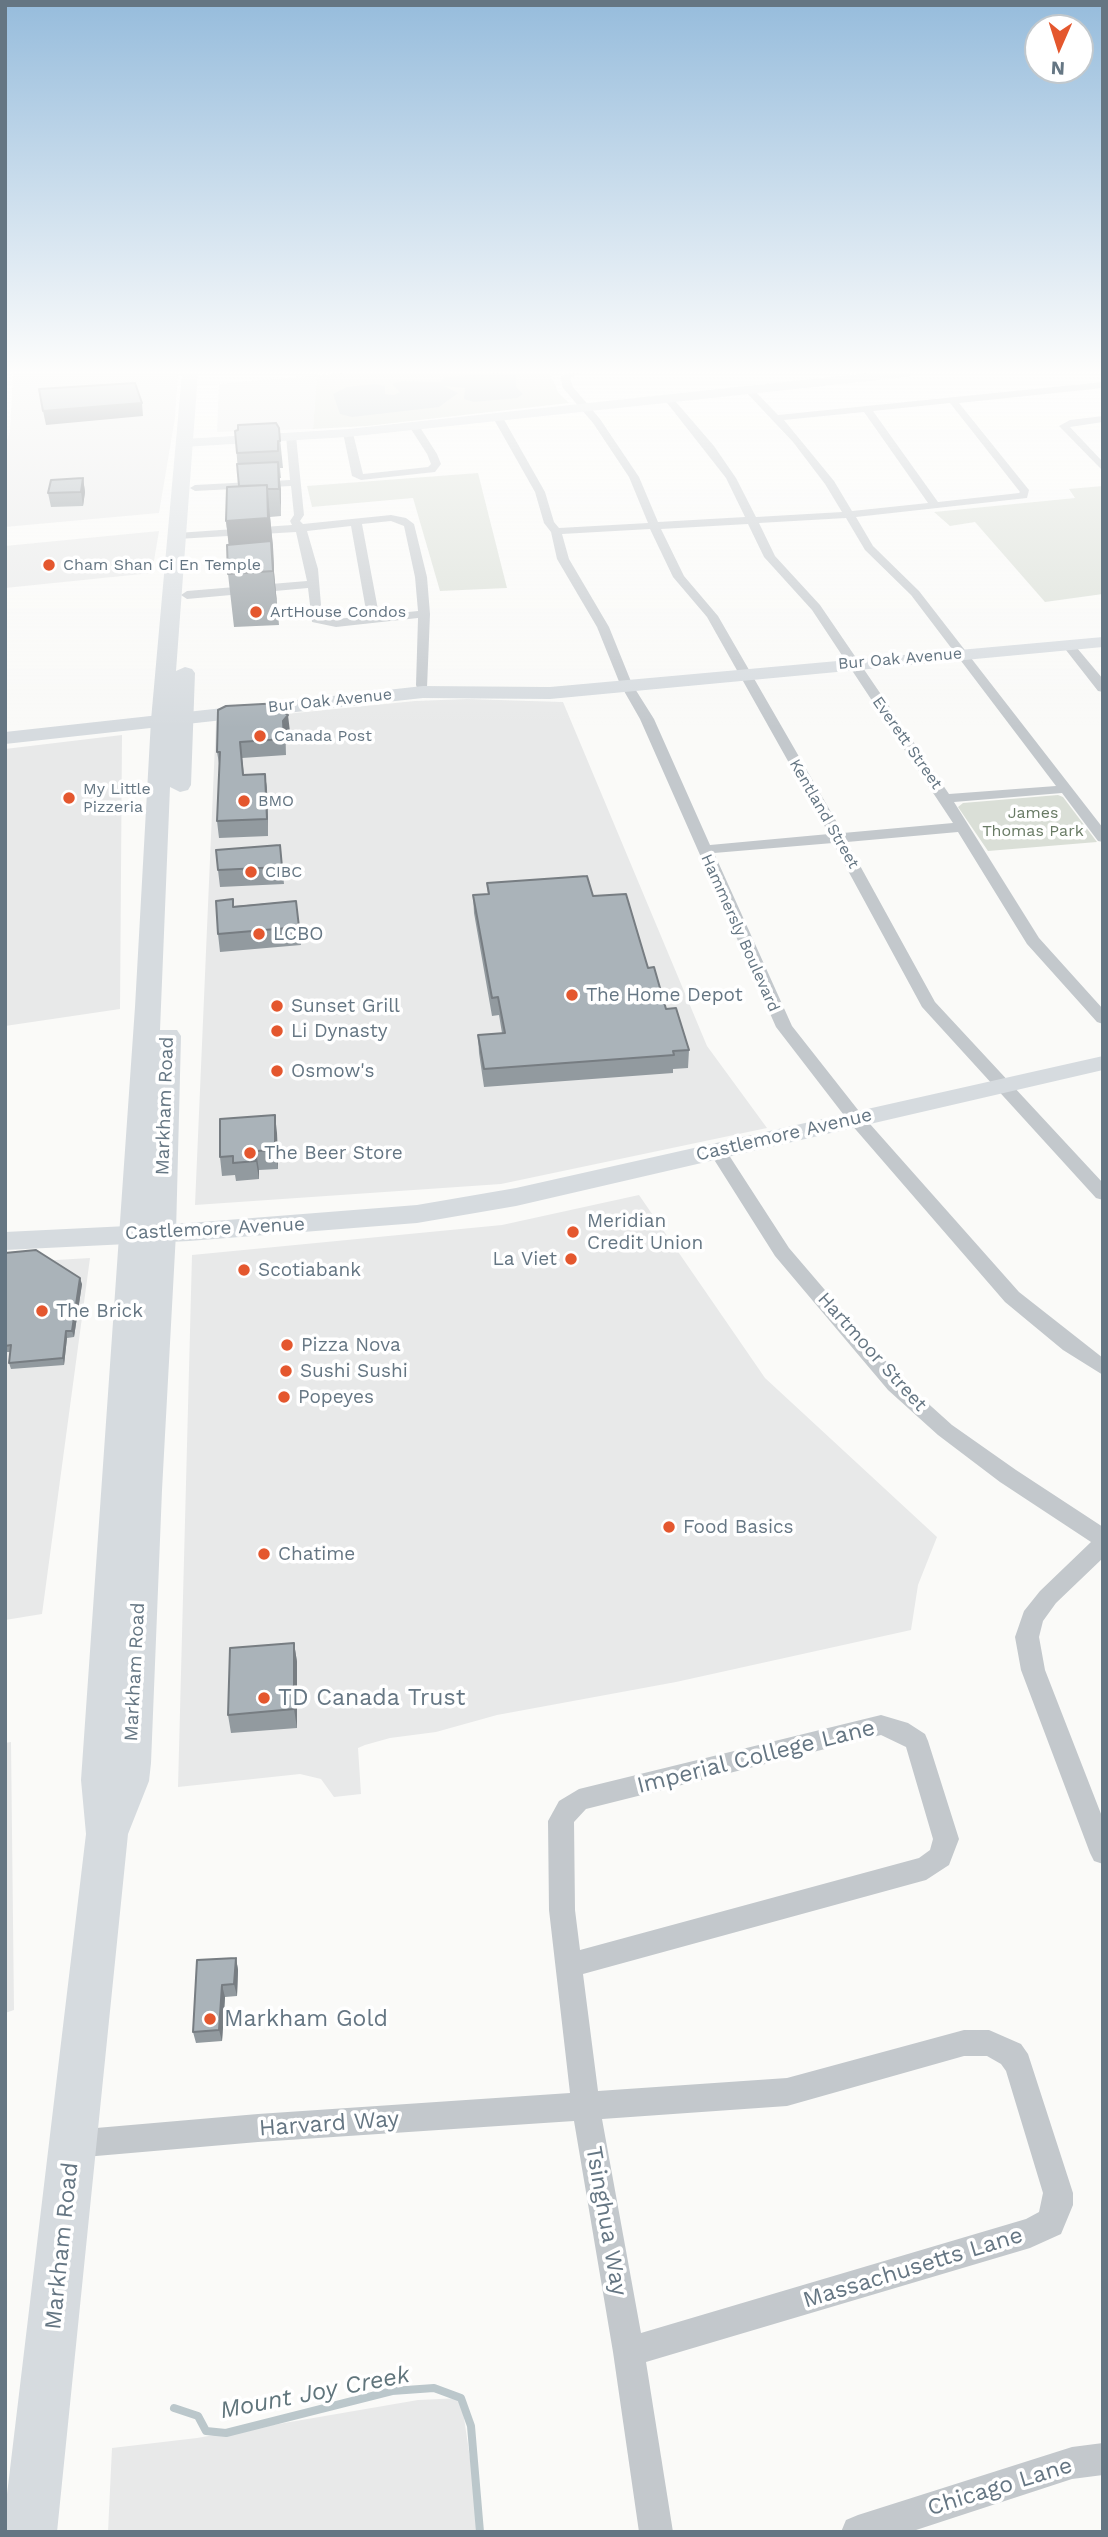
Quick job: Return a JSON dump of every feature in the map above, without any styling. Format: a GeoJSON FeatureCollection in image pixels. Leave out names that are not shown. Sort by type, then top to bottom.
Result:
{"type":"FeatureCollection","features":[{"type":"Feature","properties":{"kind":"main road","name":"Markham Road"},"geometry":{"type":"LineString","coordinates":[[30,2532],[107,1834],[101,1780],[148,1227],[188,491]]}},
{"type":"Feature","properties":{"kind":"main road","name":"Markham Road"},"geometry":{"type":"LineString","coordinates":[[174,715],[187,596],[184,536],[194,491]]}},
{"type":"Feature","properties":{"kind":"street"},"geometry":{"type":"LineString","coordinates":[[296,491],[299,515],[295,521],[304,535],[316,619],[336,623],[424,614]]}},
{"type":"Feature","properties":{"kind":"street","name":"Hammersly Boulevard"},"geometry":{"type":"LineString","coordinates":[[540,491],[564,559],[603,627],[620,685],[647,719],[784,1027],[856,1119],[1012,1297],[1103,1368]]}},
{"type":"Feature","properties":{"kind":"street","name":"Kentland Street"},"geometry":{"type":"LineString","coordinates":[[641,491],[666,553],[680,576],[712,616],[928,1004],[1103,1194]]}},
{"type":"Feature","properties":{"kind":"street","name":"Everett Street"},"geometry":{"type":"LineString","coordinates":[[737,491],[770,556],[816,608],[945,799],[1033,941],[1103,1019]]}},
{"type":"Feature","properties":{"kind":"street"},"geometry":{"type":"LineString","coordinates":[[835,491],[869,548],[915,593],[959,654],[1103,838]]}},
{"type":"Feature","properties":{"kind":"street"},"geometry":{"type":"LineString","coordinates":[[925,491],[935,506]]}},
{"type":"Feature","properties":{"kind":"street"},"geometry":{"type":"LineString","coordinates":[[556,531],[849,515],[1017,498],[1025,491]]}},
{"type":"Feature","properties":{"kind":"street"},"geometry":{"type":"LineString","coordinates":[[184,536],[391,518],[409,524],[421,577],[424,614],[422,685]]}},
{"type":"Feature","properties":{"kind":"street"},"geometry":{"type":"LineString","coordinates":[[356,521],[374,619]]}},
{"type":"Feature","properties":{"kind":"street"},"geometry":{"type":"LineString","coordinates":[[187,596],[313,584]]}},
{"type":"Feature","properties":{"kind":"street","name":"Bur Oak Avenue"},"geometry":{"type":"LineString","coordinates":[[5,729],[423,691],[550,692],[1103,642]]}},
{"type":"Feature","properties":{"kind":"street"},"geometry":{"type":"LineString","coordinates":[[1068,645],[1103,688]]}},
{"type":"Feature","properties":{"kind":"street","name":"Bur Oak Avenue"},"geometry":{"type":"LineString","coordinates":[[5,738],[380,687],[595,683],[620,685]]}},
{"type":"Feature","properties":{"kind":"street"},"geometry":{"type":"LineString","coordinates":[[945,799],[1065,789]]}},
{"type":"Feature","properties":{"kind":"street"},"geometry":{"type":"LineString","coordinates":[[1086,816],[1103,815]]}},
{"type":"Feature","properties":{"kind":"street"},"geometry":{"type":"LineString","coordinates":[[703,849],[962,827]]}},
{"type":"Feature","properties":{"kind":"street","name":"Castlemore Avenue"},"geometry":{"type":"LineString","coordinates":[[5,1227],[148,1227],[374,1219],[516,1197],[1103,1063]]}},
{"type":"Feature","properties":{"kind":"street","name":"Hartmoor Street"},"geometry":{"type":"LineString","coordinates":[[717,1150],[782,1252],[895,1385],[945,1430],[1103,1538]]}},
{"type":"Feature","properties":{"kind":"street","name":"Castlemore Avenue"},"geometry":{"type":"LineString","coordinates":[[5,1241],[148,1227]]}},
{"type":"Feature","properties":{"kind":"street"},"geometry":{"type":"LineString","coordinates":[[1103,1544],[1048,1597],[1032,1618],[1027,1637],[1033,1670],[1103,1853]]}},
{"type":"Feature","properties":{"kind":"street","name":"Imperial College Lane"},"geometry":{"type":"LineString","coordinates":[[562,1910],[561,1821],[568,1809],[579,1800],[881,1725],[899,1730],[916,1741],[946,1839],[940,1857],[926,1868],[570,1965]]}},
{"type":"Feature","properties":{"kind":"street","name":"Tsinghua Way"},"geometry":{"type":"LineString","coordinates":[[562,1910],[586,2108],[629,2352],[656,2532]]}},
{"type":"Feature","properties":{"kind":"street","name":"Massachusetts Lane"},"geometry":{"type":"LineString","coordinates":[[586,2108],[787,2092],[964,2043],[989,2043],[1011,2054],[1018,2064],[1058,2193],[1055,2216],[1049,2223],[1030,2233],[629,2352]]}},
{"type":"Feature","properties":{"kind":"street","name":"Harvard Way"},"geometry":{"type":"LineString","coordinates":[[73,2144],[258,2128],[586,2108]]}},
{"type":"Feature","properties":{"kind":"street","name":"Chicago Lane"},"geometry":{"type":"LineString","coordinates":[[858,2532],[1072,2463],[1103,2459]]}},
{"type":"Feature","properties":{"kind":"shaded area"},"geometry":{"type":"Polygon","coordinates":[[[5,491],[163,491],[159,513],[5,527],[5,491]]]}},
{"type":"Feature","properties":{"kind":"shaded area"},"geometry":{"type":"Polygon","coordinates":[[[159,531],[152,573],[5,588],[5,546],[159,531]]]}},
{"type":"Feature","properties":{"kind":"shaded area"},"geometry":{"type":"Polygon","coordinates":[[[467,699],[563,702],[707,1046],[767,1128],[501,1184],[195,1205],[216,721],[415,701],[467,699]]]}},
{"type":"Feature","properties":{"kind":"shaded area"},"geometry":{"type":"Polygon","coordinates":[[[122,735],[120,1009],[5,1026],[5,749],[122,735]]]}},
{"type":"Feature","properties":{"kind":"shaded area"},"geometry":{"type":"Polygon","coordinates":[[[639,1195],[765,1378],[937,1537],[918,1585],[911,1630],[676,1682],[497,1715],[436,1732],[390,1738],[365,1745],[358,1748],[361,1794],[334,1797],[321,1779],[300,1774],[178,1787],[192,1255],[502,1225],[639,1195]]]}},
{"type":"Feature","properties":{"kind":"shaded area"},"geometry":{"type":"Polygon","coordinates":[[[90,1258],[42,1614],[5,1620],[5,1263],[90,1258]]]}},
{"type":"Feature","properties":{"kind":"shaded area"},"geometry":{"type":"Polygon","coordinates":[[[11,1742],[14,2010],[5,2013],[5,1743],[11,1742]]]}},
{"type":"Feature","properties":{"kind":"shaded area"},"geometry":{"type":"Polygon","coordinates":[[[461,2398],[481,2532],[108,2532],[112,2448],[197,2438],[418,2400],[461,2398]]]}},
{"type":"Feature","properties":{"kind":"green space"},"geometry":{"type":"Polygon","coordinates":[[[308,491],[483,491],[507,588],[440,591],[413,498],[312,507],[308,491]]]}},
{"type":"Feature","properties":{"kind":"green space"},"geometry":{"type":"Polygon","coordinates":[[[1071,491],[1103,491],[1103,594],[1045,602],[975,522],[950,526],[934,512],[1075,498],[1071,491]]]}},
{"type":"Feature","properties":{"kind":"green space","name":"James Thomas Park"},"geometry":{"type":"Polygon","coordinates":[[[1058,795],[1063,797],[1097,842],[988,851],[958,807],[963,803],[1058,795]]]}},
{"type":"Feature","properties":{"kind":"building"},"geometry":{"type":"Polygon","coordinates":[[[48,491],[81,491],[81,492],[48,491]]]}},
{"type":"Feature","properties":{"kind":"building"},"geometry":{"type":"Polygon","coordinates":[[[227,491],[267,491],[268,518],[226,521],[227,491]]]}},
{"type":"Feature","properties":{"kind":"building"},"geometry":{"type":"Polygon","coordinates":[[[271,541],[273,571],[228,574],[227,545],[271,541]]]}},
{"type":"Feature","properties":{"kind":"building"},"geometry":{"type":"Polygon","coordinates":[[[281,703],[282,711],[288,715],[283,721],[284,739],[240,742],[243,775],[265,774],[267,819],[217,821],[220,752],[217,752],[218,710],[226,706],[281,703]]]}},
{"type":"Feature","properties":{"kind":"building"},"geometry":{"type":"Polygon","coordinates":[[[280,845],[282,867],[218,870],[216,850],[280,845]]]}},
{"type":"Feature","properties":{"kind":"building","name":"The Home Depot"},"geometry":{"type":"Polygon","coordinates":[[[587,876],[593,896],[626,894],[648,968],[654,967],[666,1009],[676,1008],[689,1050],[673,1051],[674,1055],[484,1069],[478,1035],[505,1033],[498,997],[492,998],[473,895],[489,894],[487,883],[587,876]]]}},
{"type":"Feature","properties":{"kind":"building"},"geometry":{"type":"Polygon","coordinates":[[[233,899],[233,907],[296,901],[299,927],[218,934],[216,901],[233,899]]]}},
{"type":"Feature","properties":{"kind":"building"},"geometry":{"type":"Polygon","coordinates":[[[275,1115],[275,1150],[256,1151],[256,1161],[233,1163],[233,1156],[220,1157],[220,1119],[275,1115]]]}},
{"type":"Feature","properties":{"kind":"building","name":"The Brick"},"geometry":{"type":"Polygon","coordinates":[[[36,1250],[80,1278],[72,1331],[66,1331],[63,1358],[9,1363],[11,1345],[5,1346],[5,1253],[36,1250]]]}},
{"type":"Feature","properties":{"kind":"building","name":"TD Canada Trust"},"geometry":{"type":"Polygon","coordinates":[[[294,1643],[294,1709],[228,1715],[230,1648],[294,1643]]]}},
{"type":"Feature","properties":{"kind":"building","name":"Markham Gold"},"geometry":{"type":"Polygon","coordinates":[[[236,1958],[234,1984],[222,1985],[219,2030],[193,2032],[197,1960],[236,1958]]]}},
{"type":"Feature","properties":{"kind":"waterway","name":"Mount Joy Creek"},"geometry":{"type":"LineString","coordinates":[[174,2408],[198,2416],[206,2431],[226,2433],[392,2391],[434,2388],[461,2398],[471,2426],[480,2532]]}},
{"type":"Feature","properties":{"kind":"place","name":"Cham Shan Ci En Temple"},"geometry":{"type":"Point","coordinates":[49,565]}},
{"type":"Feature","properties":{"kind":"place","name":"ArtHouse Condos"},"geometry":{"type":"Point","coordinates":[256,612]}},
{"type":"Feature","properties":{"kind":"place","name":"Canada Post"},"geometry":{"type":"Point","coordinates":[260,736]}},
{"type":"Feature","properties":{"kind":"place","name":"My Little Pizzeria"},"geometry":{"type":"Point","coordinates":[69,798]}},
{"type":"Feature","properties":{"kind":"place","name":"BMO"},"geometry":{"type":"Point","coordinates":[244,801]}},
{"type":"Feature","properties":{"kind":"place","name":"CIBC"},"geometry":{"type":"Point","coordinates":[251,872]}},
{"type":"Feature","properties":{"kind":"place","name":"LCBO"},"geometry":{"type":"Point","coordinates":[259,934]}},
{"type":"Feature","properties":{"kind":"place","name":"The Home Depot"},"geometry":{"type":"Point","coordinates":[572,995]}},
{"type":"Feature","properties":{"kind":"place","name":"Sunset Grill"},"geometry":{"type":"Point","coordinates":[277,1006]}},
{"type":"Feature","properties":{"kind":"place","name":"Li Dynasty"},"geometry":{"type":"Point","coordinates":[277,1031]}},
{"type":"Feature","properties":{"kind":"place","name":"Osmow's"},"geometry":{"type":"Point","coordinates":[277,1071]}},
{"type":"Feature","properties":{"kind":"place","name":"The Beer Store"},"geometry":{"type":"Point","coordinates":[250,1153]}},
{"type":"Feature","properties":{"kind":"place","name":"Meridian Credit Union"},"geometry":{"type":"Point","coordinates":[573,1232]}},
{"type":"Feature","properties":{"kind":"place","name":"La Viet"},"geometry":{"type":"Point","coordinates":[571,1259]}},
{"type":"Feature","properties":{"kind":"place","name":"Scotiabank"},"geometry":{"type":"Point","coordinates":[244,1270]}},
{"type":"Feature","properties":{"kind":"place","name":"The Brick"},"geometry":{"type":"Point","coordinates":[42,1311]}},
{"type":"Feature","properties":{"kind":"place","name":"Pizza Nova"},"geometry":{"type":"Point","coordinates":[287,1345]}},
{"type":"Feature","properties":{"kind":"place","name":"Sushi Sushi"},"geometry":{"type":"Point","coordinates":[286,1371]}},
{"type":"Feature","properties":{"kind":"place","name":"Popeyes"},"geometry":{"type":"Point","coordinates":[284,1397]}},
{"type":"Feature","properties":{"kind":"place","name":"Food Basics"},"geometry":{"type":"Point","coordinates":[669,1527]}},
{"type":"Feature","properties":{"kind":"place","name":"Chatime"},"geometry":{"type":"Point","coordinates":[264,1554]}},
{"type":"Feature","properties":{"kind":"place","name":"TD Canada Trust"},"geometry":{"type":"Point","coordinates":[264,1698]}},
{"type":"Feature","properties":{"kind":"place","name":"Markham Gold"},"geometry":{"type":"Point","coordinates":[210,2019]}}]}
